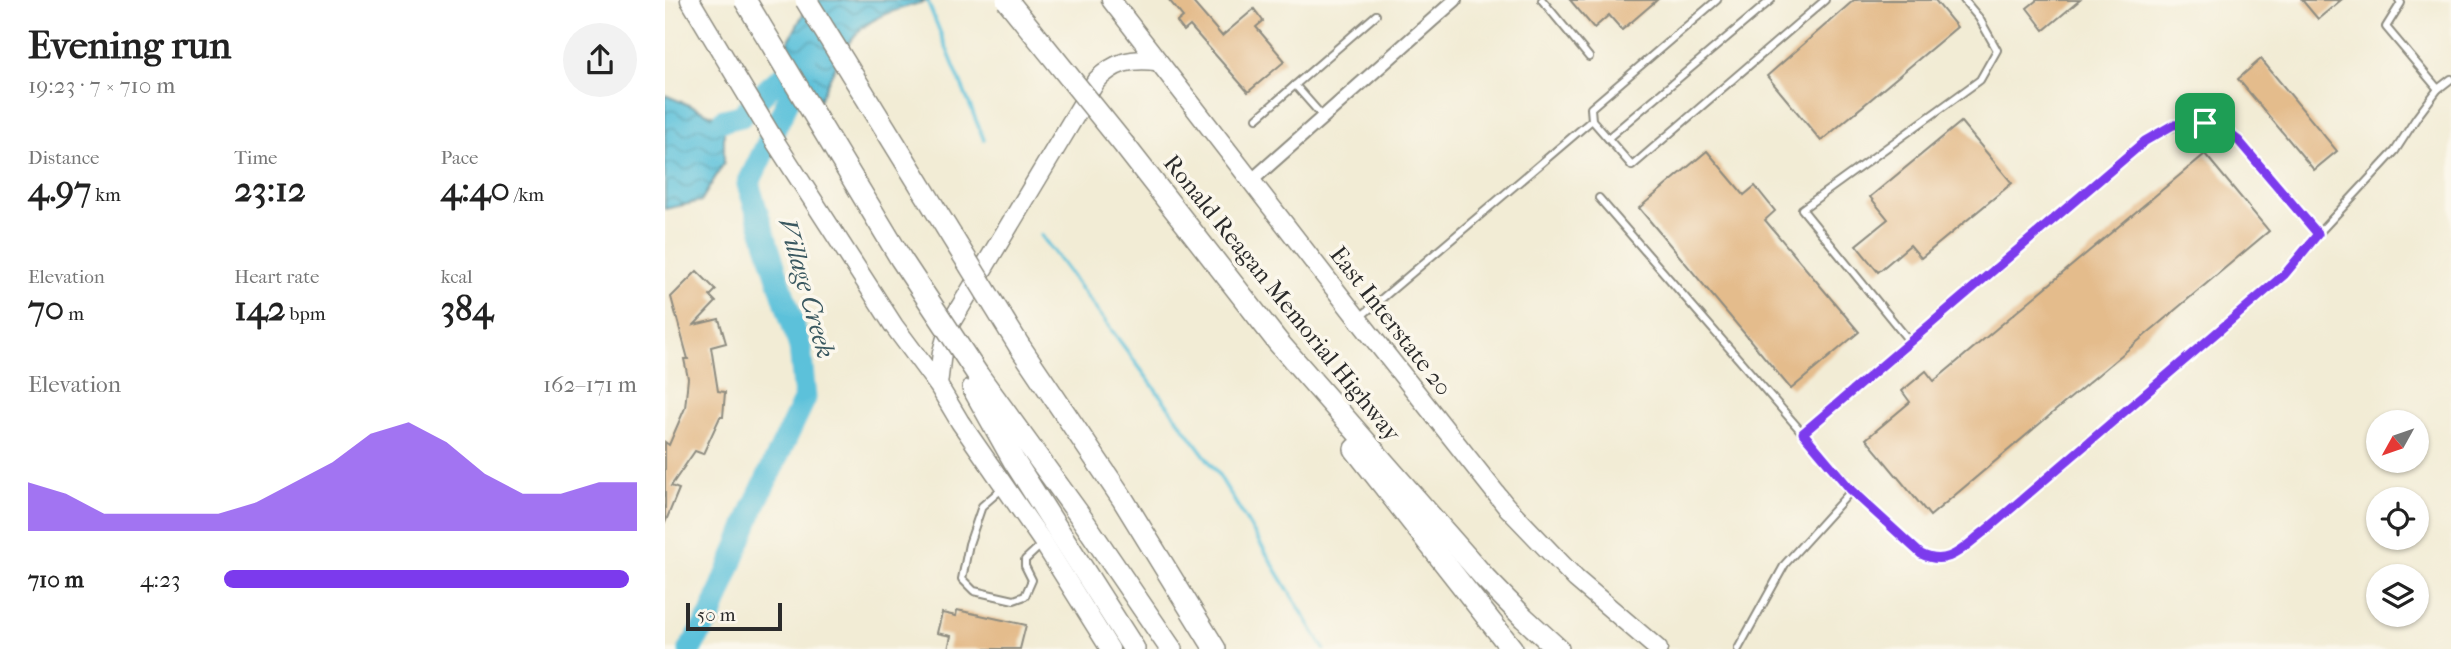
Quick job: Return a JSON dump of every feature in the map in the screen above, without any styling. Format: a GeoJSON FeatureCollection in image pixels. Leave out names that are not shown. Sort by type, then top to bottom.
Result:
{"type":"FeatureCollection","features":[{"type":"Feature","properties":{"kind":"highway"},"geometry":{"type":"LineString","coordinates":[[745,0],[973,378],[1014,461],[1134,649]]}},
{"type":"Feature","properties":{"kind":"highway"},"geometry":{"type":"LineString","coordinates":[[806,0],[1020,347],[1122,498],[1215,649]]}},
{"type":"Feature","properties":{"kind":"highway","name":"Ronald Reagan Memorial Highway"},"geometry":{"type":"LineString","coordinates":[[1007,0],[1278,342],[1485,578],[1558,649]]}},
{"type":"Feature","properties":{"kind":"highway"},"geometry":{"type":"LineString","coordinates":[[1278,342],[1377,479],[1512,649]]}},
{"type":"Feature","properties":{"kind":"highway"},"geometry":{"type":"LineString","coordinates":[[973,378],[1086,524],[1171,649]]}},
{"type":"Feature","properties":{"kind":"main road"},"geometry":{"type":"LineString","coordinates":[[689,0],[776,143],[894,326],[938,385],[960,422],[1005,485],[1110,649]]}},
{"type":"Feature","properties":{"kind":"main road","name":"East Interstate 20"},"geometry":{"type":"LineString","coordinates":[[1111,0],[1473,464],[1539,542],[1618,617],[1658,649]]}},
{"type":"Feature","properties":{"kind":"main road"},"geometry":{"type":"LineString","coordinates":[[938,385],[942,352],[950,324],[1096,81],[1116,64],[1137,58],[1156,61]]}},
{"type":"Feature","properties":{"kind":"street"},"geometry":{"type":"LineString","coordinates":[[1251,181],[1455,0]]}},
{"type":"Feature","properties":{"kind":"lane"},"geometry":{"type":"LineString","coordinates":[[1542,0],[1590,57]]}},
{"type":"Feature","properties":{"kind":"lane"},"geometry":{"type":"LineString","coordinates":[[1717,0],[1591,108],[1592,120],[1632,166],[1825,0]]}},
{"type":"Feature","properties":{"kind":"lane"},"geometry":{"type":"LineString","coordinates":[[1608,138],[1771,0]]}},
{"type":"Feature","properties":{"kind":"lane"},"geometry":{"type":"LineString","coordinates":[[1910,342],[1802,209],[1980,80],[1997,50],[1979,18],[1964,0]]}},
{"type":"Feature","properties":{"kind":"lane"},"geometry":{"type":"LineString","coordinates":[[2399,0],[2401,3],[2386,27],[2438,89]]}},
{"type":"Feature","properties":{"kind":"lane"},"geometry":{"type":"LineString","coordinates":[[1257,117],[1376,15]]}},
{"type":"Feature","properties":{"kind":"lane"},"geometry":{"type":"LineString","coordinates":[[1598,198],[1851,490],[1921,554],[1932,559],[1946,560],[1985,531],[2285,274],[2395,151],[2438,89],[2451,79]]}},
{"type":"Feature","properties":{"kind":"lane"},"geometry":{"type":"LineString","coordinates":[[1295,85],[1324,118]]}},
{"type":"Feature","properties":{"kind":"lane"},"geometry":{"type":"LineString","coordinates":[[1358,319],[1592,120]]}},
{"type":"Feature","properties":{"kind":"lane"},"geometry":{"type":"LineString","coordinates":[[1803,433],[2145,141],[2173,125],[2205,123],[2222,128],[2238,140],[2318,234]]}},
{"type":"Feature","properties":{"kind":"lane"},"geometry":{"type":"LineString","coordinates":[[1005,485],[982,506],[969,544],[962,579],[974,591],[1014,600],[1025,596],[1033,580],[1025,566],[1025,560],[1043,542]]}},
{"type":"Feature","properties":{"kind":"lane"},"geometry":{"type":"LineString","coordinates":[[1738,649],[1785,564],[1851,490]]}},
{"type":"Feature","properties":{"kind":"water"},"geometry":{"type":"Polygon","coordinates":[[[818,0],[930,0],[884,15],[860,30],[842,54],[819,100],[779,59],[807,7],[818,0]]]}},
{"type":"Feature","properties":{"kind":"water"},"geometry":{"type":"Polygon","coordinates":[[[665,95],[724,120],[724,163],[701,201],[665,209],[665,95]]]}},
{"type":"Feature","properties":{"kind":"building"},"geometry":{"type":"Polygon","coordinates":[[[1169,0],[1191,0],[1222,36],[1254,9],[1263,21],[1256,27],[1285,61],[1248,92],[1190,26],[1184,31],[1177,22],[1183,17],[1169,0]]]}},
{"type":"Feature","properties":{"kind":"building"},"geometry":{"type":"Polygon","coordinates":[[[1570,0],[1657,0],[1622,30],[1609,15],[1594,28],[1570,0]]]}},
{"type":"Feature","properties":{"kind":"building"},"geometry":{"type":"Polygon","coordinates":[[[1854,0],[1935,0],[1957,27],[1821,141],[1767,76],[1854,0]]]}},
{"type":"Feature","properties":{"kind":"building"},"geometry":{"type":"Polygon","coordinates":[[[2037,0],[2080,0],[2044,30],[2027,8],[2037,0]]]}},
{"type":"Feature","properties":{"kind":"building"},"geometry":{"type":"Polygon","coordinates":[[[2302,0],[2341,0],[2318,19],[2302,0]]]}},
{"type":"Feature","properties":{"kind":"building"},"geometry":{"type":"Polygon","coordinates":[[[2261,59],[2337,151],[2314,170],[2238,79],[2261,59]]]}},
{"type":"Feature","properties":{"kind":"building"},"geometry":{"type":"Polygon","coordinates":[[[1961,122],[2012,183],[1921,258],[1910,245],[1878,272],[1856,245],[1888,219],[1870,197],[1961,122]]]}},
{"type":"Feature","properties":{"kind":"building"},"geometry":{"type":"Polygon","coordinates":[[[1707,151],[1744,195],[1755,186],[1775,211],[1765,220],[1859,332],[1791,389],[1639,208],[1707,151]]]}},
{"type":"Feature","properties":{"kind":"building"},"geometry":{"type":"Polygon","coordinates":[[[2205,154],[2269,231],[1930,516],[1866,439],[1910,402],[1902,391],[1926,371],[1934,381],[2205,154]]]}},
{"type":"Feature","properties":{"kind":"building"},"geometry":{"type":"Polygon","coordinates":[[[697,271],[716,290],[710,296],[716,302],[694,325],[719,319],[726,343],[711,347],[718,391],[725,392],[723,417],[720,417],[703,454],[695,451],[671,486],[679,489],[665,523],[665,442],[669,445],[685,408],[688,378],[684,359],[688,359],[671,297],[697,271]]]}},
{"type":"Feature","properties":{"kind":"building"},"geometry":{"type":"Polygon","coordinates":[[[957,610],[1026,625],[1020,649],[948,649],[951,636],[937,633],[942,613],[956,616],[957,610]]]}},
{"type":"Feature","properties":{"kind":"waterway"},"geometry":{"type":"LineString","coordinates":[[927,0],[984,140]]}},
{"type":"Feature","properties":{"kind":"waterway","name":"Village Creek"},"geometry":{"type":"LineString","coordinates":[[724,120],[741,116],[771,86],[805,60]]}},
{"type":"Feature","properties":{"kind":"waterway","name":"Village Creek"},"geometry":{"type":"LineString","coordinates":[[690,649],[711,615],[753,508],[805,398],[800,347],[748,184],[803,70]]}},
{"type":"Feature","properties":{"kind":"waterway"},"geometry":{"type":"LineString","coordinates":[[1041,235],[1217,472],[1324,649]]}},
{"type":"Feature","properties":{"kind":"route"},"geometry":{"type":"LineString","coordinates":[[2205,123],[2222,128],[2238,140],[2318,234],[2285,274],[1985,531],[1946,560],[1932,559],[1921,554],[1851,490],[1803,433],[2145,141],[2173,125],[2205,123]]}}]}
